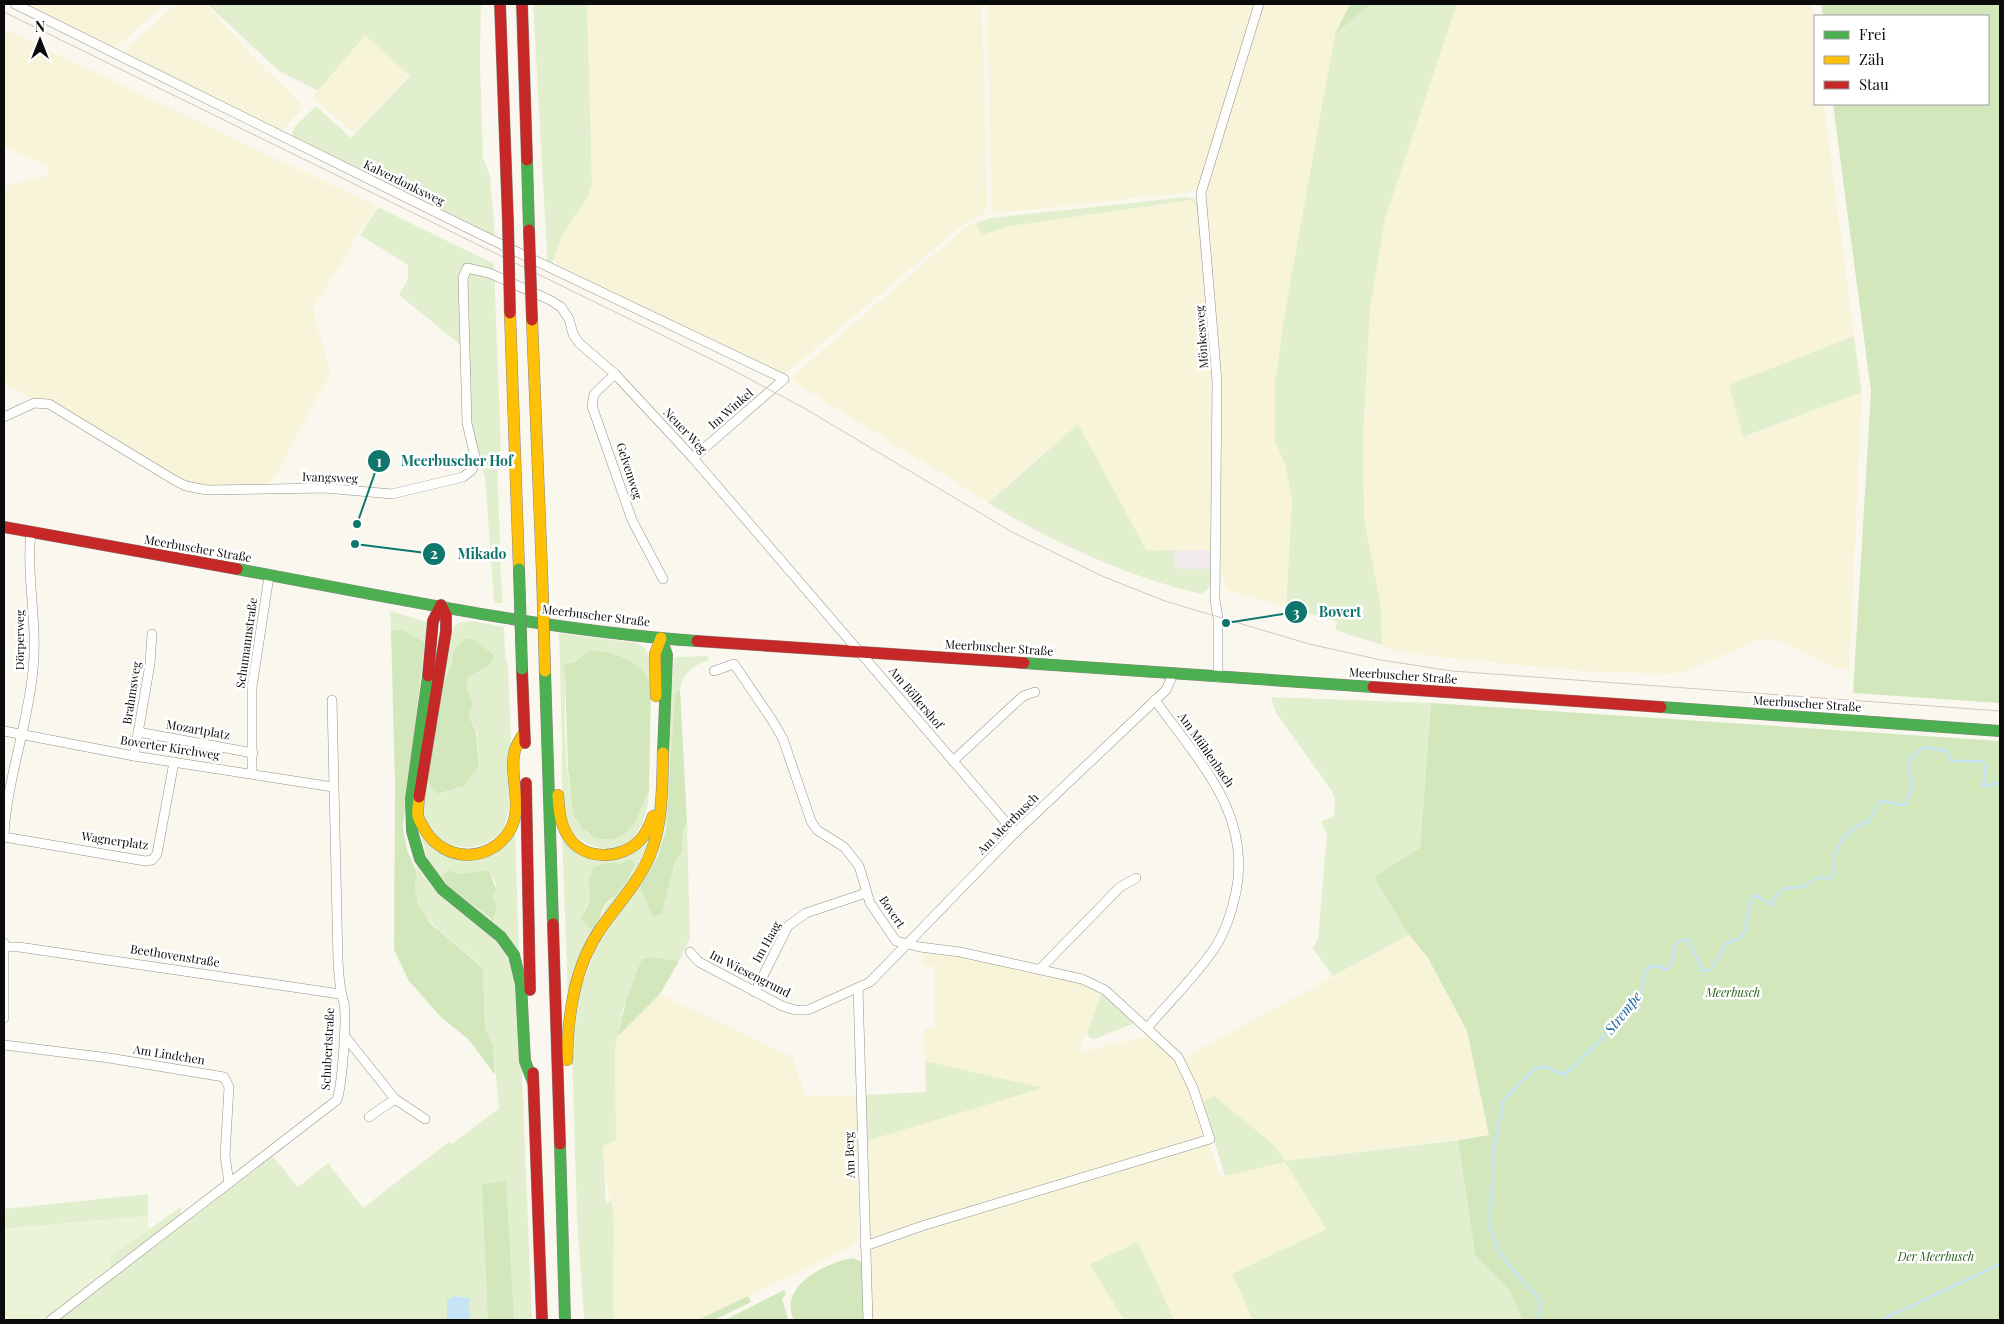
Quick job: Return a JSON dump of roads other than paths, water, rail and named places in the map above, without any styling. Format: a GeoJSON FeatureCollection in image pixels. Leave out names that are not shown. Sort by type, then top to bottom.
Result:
{"type":"FeatureCollection","features":[{"type":"Feature","properties":{"kind":"main road"},"geometry":{"type":"LineString","coordinates":[[500,4],[526,766],[542,1320]]}},
{"type":"Feature","properties":{"kind":"main road"},"geometry":{"type":"LineString","coordinates":[[522,4],[565,1320]]}},
{"type":"Feature","properties":{"kind":"main road","name":"Meerbuscher Straße"},"geometry":{"type":"LineString","coordinates":[[4,527],[562,627],[661,638],[2000,731]]}},
{"type":"Feature","properties":{"kind":"main road"},"geometry":{"type":"LineString","coordinates":[[524,733],[515,751],[515,817],[510,830],[499,843],[487,850],[473,854],[458,854],[443,850],[432,841],[418,818],[419,799],[434,722],[446,631],[446,615],[442,605],[434,613],[433,620],[433,640],[411,800],[412,831],[420,860],[442,889],[501,937],[514,955],[522,984],[525,1061],[534,1082]]}},
{"type":"Feature","properties":{"kind":"main road"},"geometry":{"type":"LineString","coordinates":[[547,741],[556,754],[559,809],[564,830],[573,842],[582,850],[606,856],[634,847],[648,829],[656,802],[654,654],[661,638]]}},
{"type":"Feature","properties":{"kind":"main road"},"geometry":{"type":"LineString","coordinates":[[559,1115],[567,1080],[567,1030],[573,991],[584,959],[599,933],[642,870],[656,838],[662,798],[666,654],[661,638]]}},
{"type":"Feature","properties":{"kind":"street","name":"Kalverdonksweg"},"geometry":{"type":"LineString","coordinates":[[15,4],[492,240],[784,379]]}},
{"type":"Feature","properties":{"kind":"street","name":"Mönkesweg"},"geometry":{"type":"LineString","coordinates":[[1218,678],[1218,618],[1215,600],[1217,380],[1202,193],[1260,4]]}},
{"type":"Feature","properties":{"kind":"street","name":"Neuer Weg"},"geometry":{"type":"LineString","coordinates":[[467,268],[489,273],[550,300],[561,307],[569,319],[575,338],[615,374],[693,458],[860,652]]}},
{"type":"Feature","properties":{"kind":"street","name":"Ivangsweg"},"geometry":{"type":"LineString","coordinates":[[4,417],[34,403],[49,404],[174,480],[186,486],[208,490],[325,488],[392,494],[463,477],[472,470],[476,461],[467,423],[463,278],[467,268]]}},
{"type":"Feature","properties":{"kind":"street","name":"Gelvenweg"},"geometry":{"type":"LineString","coordinates":[[615,374],[594,394],[592,406],[607,444],[632,520],[663,579]]}},
{"type":"Feature","properties":{"kind":"street","name":"Im Winkel"},"geometry":{"type":"LineString","coordinates":[[693,458],[784,379]]}},
{"type":"Feature","properties":{"kind":"street","name":"Dörperweg"},"geometry":{"type":"LineString","coordinates":[[4,836],[5,814],[23,734],[34,668],[31,532]]}},
{"type":"Feature","properties":{"kind":"street","name":"Schumannstraße"},"geometry":{"type":"LineString","coordinates":[[252,774],[252,687],[269,576]]}},
{"type":"Feature","properties":{"kind":"street","name":"Brahmsweg"},"geometry":{"type":"LineString","coordinates":[[134,756],[150,664],[152,634]]}},
{"type":"Feature","properties":{"kind":"street","name":"Am Böllershof"},"geometry":{"type":"LineString","coordinates":[[860,652],[1015,833]]}},
{"type":"Feature","properties":{"kind":"street","name":"Bovert"},"geometry":{"type":"LineString","coordinates":[[714,671],[734,664],[767,712],[783,739],[811,821],[817,830],[851,854],[859,866],[870,902],[896,941],[1040,969],[1082,979],[1105,990],[1148,1027],[1178,1057],[1193,1088],[1210,1139],[922,1226],[865,1246]]}},
{"type":"Feature","properties":{"kind":"street","name":"Am Meerbusch"},"geometry":{"type":"LineString","coordinates":[[858,988],[879,975],[1015,833],[1155,700],[1169,685],[1173,674]]}},
{"type":"Feature","properties":{"kind":"street"},"geometry":{"type":"LineString","coordinates":[[953,761],[1023,696],[1034,692]]}},
{"type":"Feature","properties":{"kind":"street","name":"Schubertstraße"},"geometry":{"type":"LineString","coordinates":[[51,1320],[337,1100],[341,1087],[344,999],[340,994],[332,700]]}},
{"type":"Feature","properties":{"kind":"street","name":"Am Mühlenbach"},"geometry":{"type":"LineString","coordinates":[[1148,1027],[1217,945],[1232,912],[1239,877],[1238,843],[1229,809],[1214,780],[1155,700]]}},
{"type":"Feature","properties":{"kind":"street","name":"Boverter Kirchweg"},"geometry":{"type":"LineString","coordinates":[[4,731],[134,756],[333,787]]}},
{"type":"Feature","properties":{"kind":"street","name":"Mozartplatz"},"geometry":{"type":"LineString","coordinates":[[138,732],[253,753]]}},
{"type":"Feature","properties":{"kind":"street","name":"Wagnerplatz"},"geometry":{"type":"LineString","coordinates":[[4,836],[145,861],[152,860],[157,854],[174,762]]}},
{"type":"Feature","properties":{"kind":"street"},"geometry":{"type":"LineString","coordinates":[[1040,969],[1120,887],[1136,878]]}},
{"type":"Feature","properties":{"kind":"street","name":"Im Haag"},"geometry":{"type":"LineString","coordinates":[[755,992],[788,926],[806,913],[866,894]]}},
{"type":"Feature","properties":{"kind":"street"},"geometry":{"type":"LineString","coordinates":[[4,1018],[5,945]]}},
{"type":"Feature","properties":{"kind":"street","name":"Beethovenstraße"},"geometry":{"type":"LineString","coordinates":[[5,945],[160,966],[340,994]]}},
{"type":"Feature","properties":{"kind":"street","name":"Im Wiesengrund"},"geometry":{"type":"LineString","coordinates":[[690,952],[699,962],[788,1008],[802,1011],[814,1008],[858,988]]}},
{"type":"Feature","properties":{"kind":"street","name":"Am Berg"},"geometry":{"type":"LineString","coordinates":[[858,988],[868,1320]]}},
{"type":"Feature","properties":{"kind":"street"},"geometry":{"type":"LineString","coordinates":[[344,1035],[395,1099],[425,1119]]}},
{"type":"Feature","properties":{"kind":"street","name":"Am Lindchen"},"geometry":{"type":"LineString","coordinates":[[4,1045],[109,1058],[224,1077],[229,1087],[225,1156],[229,1183]]}},
{"type":"Feature","properties":{"kind":"street"},"geometry":{"type":"LineString","coordinates":[[369,1117],[395,1099]]}},
{"type":"Feature","properties":{"kind":"water"},"geometry":{"type":"Polygon","coordinates":[[[454,1296],[469,1298],[470,1320],[447,1320],[447,1300],[454,1296]]]}},
{"type":"Feature","properties":{"kind":"waterway","name":"Strempe"},"geometry":{"type":"LineString","coordinates":[[1538,1320],[1541,1303],[1538,1297],[1500,1253],[1490,1227],[1494,1146],[1504,1099],[1535,1068],[1546,1067],[1564,1075],[1569,1071],[1610,1031],[1615,1022],[1639,997],[1649,967],[1655,965],[1666,970],[1669,967],[1675,945],[1681,940],[1688,940],[1703,971],[1711,970],[1726,943],[1736,940],[1742,935],[1747,922],[1750,901],[1754,895],[1772,905],[1773,900],[1784,888],[1802,887],[1817,878],[1832,878],[1835,854],[1840,843],[1858,826],[1869,822],[1880,801],[1905,805],[1913,783],[1909,769],[1910,758],[1924,747],[1946,751],[1951,761],[1982,761],[1986,766],[1983,786],[2000,783]]}},
{"type":"Feature","properties":{"kind":"waterway"},"geometry":{"type":"LineString","coordinates":[[1881,1320],[2000,1264]]}},
{"type":"Feature","properties":{"kind":"tram line"},"geometry":{"type":"LineString","coordinates":[[4,12],[725,366],[804,408],[1012,532],[1102,576],[1165,601],[1309,644],[1381,660],[1452,671],[2000,711]]}},
{"type":"Feature","properties":{"kind":"place","name":"Meerbuscher Hof"},"geometry":{"type":"Point","coordinates":[357,524]}},
{"type":"Feature","properties":{"kind":"place","name":"Mikado"},"geometry":{"type":"Point","coordinates":[355,544]}},
{"type":"Feature","properties":{"kind":"place","name":"Bovert"},"geometry":{"type":"Point","coordinates":[1226,623]}},
{"type":"Feature","properties":{"kind":"park label","name":"Meerbusch"},"geometry":{"type":"Point","coordinates":[1733,993]}},
{"type":"Feature","properties":{"kind":"park label","name":"Der Meerbusch"},"geometry":{"type":"Point","coordinates":[1936,1257]}}]}
